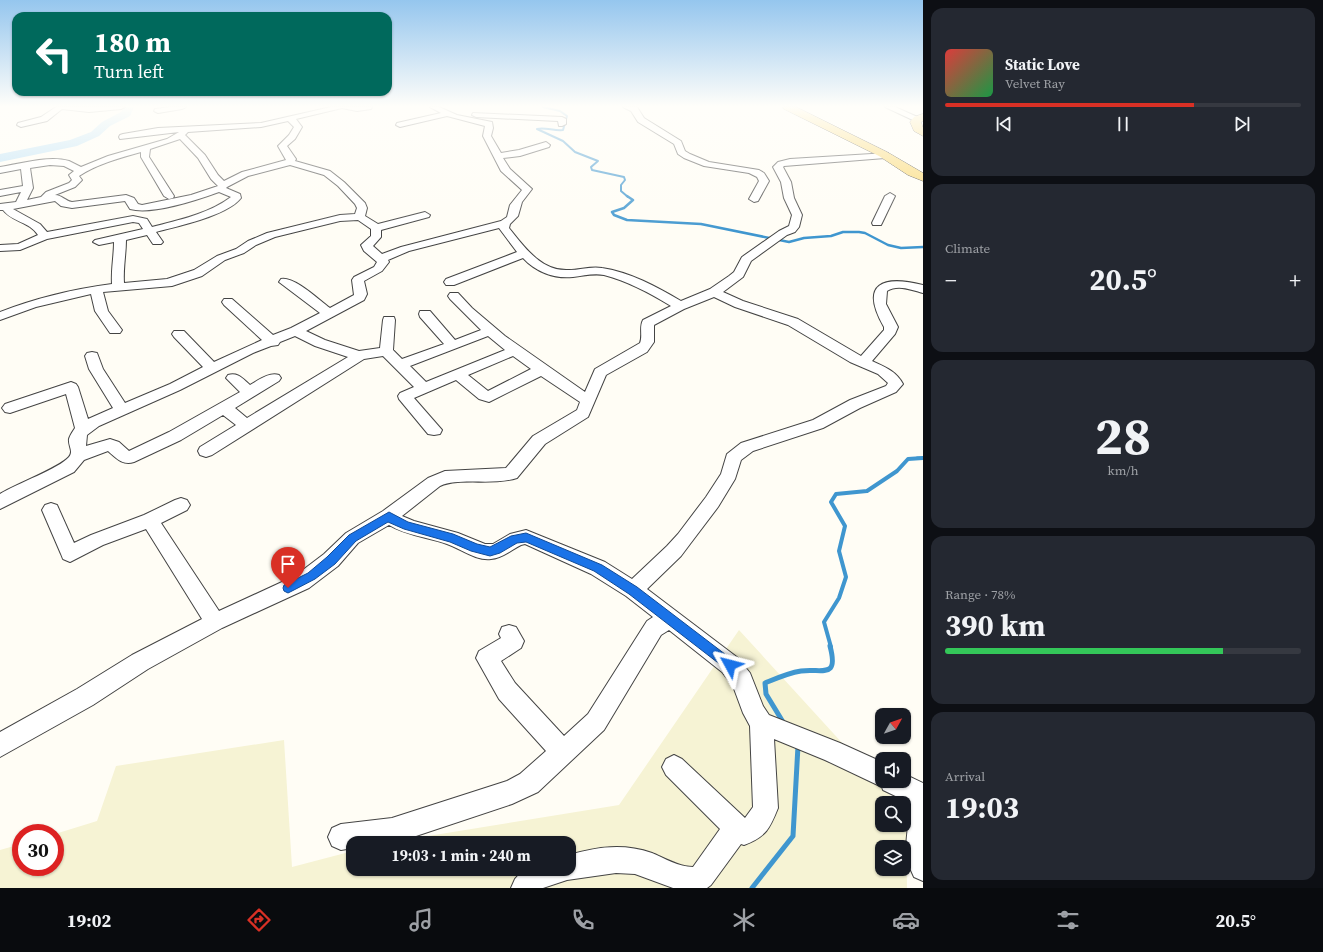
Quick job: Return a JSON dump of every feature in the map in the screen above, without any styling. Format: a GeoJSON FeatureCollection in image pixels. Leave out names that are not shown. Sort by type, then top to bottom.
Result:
{"type":"FeatureCollection","features":[{"type":"Feature","properties":{"kind":"main road"},"geometry":{"type":"LineString","coordinates":[[873,148],[912,173],[923,177]]}},
{"type":"Feature","properties":{"kind":"main road"},"geometry":{"type":"LineString","coordinates":[[900,165],[910,165],[919,162]]}},
{"type":"Feature","properties":{"kind":"street"},"geometry":{"type":"LineString","coordinates":[[44,199],[55,191],[72,185],[77,180],[74,175],[82,170],[99,162],[145,148]]}},
{"type":"Feature","properties":{"kind":"street"},"geometry":{"type":"LineString","coordinates":[[146,148],[147,162],[169,196]]}},
{"type":"Feature","properties":{"kind":"street"},"geometry":{"type":"LineString","coordinates":[[99,242],[150,230],[199,216],[227,206],[236,198],[236,196],[222,186],[214,177],[196,148]]}},
{"type":"Feature","properties":{"kind":"street"},"geometry":{"type":"LineString","coordinates":[[284,148],[291,159],[290,162]]}},
{"type":"Feature","properties":{"kind":"street"},"geometry":{"type":"LineString","coordinates":[[380,258],[405,249],[505,223],[511,220],[514,216],[516,203],[527,189],[506,171],[493,148]]}},
{"type":"Feature","properties":{"kind":"street"},"geometry":{"type":"LineString","coordinates":[[498,156],[520,153],[535,148]]}},
{"type":"Feature","properties":{"kind":"street"},"geometry":{"type":"LineString","coordinates":[[0,745],[85,697],[140,662],[215,622],[302,582],[331,560],[352,538],[389,516],[424,489],[445,477],[498,476],[511,474],[539,440],[583,413],[600,372],[642,349],[648,340],[648,324],[680,306],[714,292],[739,274],[746,259],[794,227],[797,215],[794,205],[775,183],[758,173],[703,163],[685,155],[681,152],[680,148]]}},
{"type":"Feature","properties":{"kind":"street"},"geometry":{"type":"LineString","coordinates":[[754,199],[775,183],[778,167],[785,163],[885,155]]}},
{"type":"Feature","properties":{"kind":"street"},"geometry":{"type":"LineString","coordinates":[[0,170],[54,162],[68,163],[74,169],[82,170]]}},
{"type":"Feature","properties":{"kind":"street"},"geometry":{"type":"LineString","coordinates":[[3,207],[56,198],[65,204],[72,205],[126,198],[130,200],[134,207],[142,208],[193,198],[231,182],[245,174],[290,162],[323,172],[332,177],[360,203],[362,208],[360,217]]}},
{"type":"Feature","properties":{"kind":"street"},"geometry":{"type":"LineString","coordinates":[[20,205],[28,188],[25,166]]}},
{"type":"Feature","properties":{"kind":"street"},"geometry":{"type":"LineString","coordinates":[[0,193],[28,188]]}},
{"type":"Feature","properties":{"kind":"street"},"geometry":{"type":"LineString","coordinates":[[877,223],[890,196]]}},
{"type":"Feature","properties":{"kind":"street"},"geometry":{"type":"LineString","coordinates":[[3,207],[11,213],[37,226],[42,231],[44,236]]}},
{"type":"Feature","properties":{"kind":"street"},"geometry":{"type":"LineString","coordinates":[[0,316],[32,304],[97,290],[168,283],[198,273],[221,258],[271,235],[340,218],[360,217],[376,228],[425,215]]}},
{"type":"Feature","properties":{"kind":"street"},"geometry":{"type":"LineString","coordinates":[[0,248],[20,247],[44,236],[133,220],[143,221],[157,242]]}},
{"type":"Feature","properties":{"kind":"street"},"geometry":{"type":"LineString","coordinates":[[505,223],[504,228],[524,254],[536,264],[554,273],[568,274],[597,271],[638,283],[652,289],[680,306]]}},
{"type":"Feature","properties":{"kind":"street"},"geometry":{"type":"LineString","coordinates":[[79,456],[80,448],[78,440],[79,434],[83,429],[179,385],[248,350],[273,342],[360,297],[361,294],[358,280],[382,265],[383,262],[368,249],[368,244],[376,237],[376,228]]}},
{"type":"Feature","properties":{"kind":"street"},"geometry":{"type":"LineString","coordinates":[[118,287],[117,271],[120,254],[120,237]]}},
{"type":"Feature","properties":{"kind":"street"},"geometry":{"type":"LineString","coordinates":[[450,282],[524,254]]}},
{"type":"Feature","properties":{"kind":"street"},"geometry":{"type":"LineString","coordinates":[[285,282],[293,286],[328,313]]}},
{"type":"Feature","properties":{"kind":"street"},"geometry":{"type":"LineString","coordinates":[[863,363],[891,328],[878,298],[882,289],[892,285],[907,285],[923,289]]}},
{"type":"Feature","properties":{"kind":"street"},"geometry":{"type":"LineString","coordinates":[[97,290],[97,301],[100,311],[115,330]]}},
{"type":"Feature","properties":{"kind":"street"},"geometry":{"type":"LineString","coordinates":[[633,590],[674,551],[684,539],[730,475],[733,458],[739,452],[747,447],[818,424],[855,404],[891,388],[896,384],[893,378],[863,363],[793,322],[739,304],[714,292]]}},
{"type":"Feature","properties":{"kind":"street"},"geometry":{"type":"LineString","coordinates":[[454,296],[490,331],[541,370],[588,400]]}},
{"type":"Feature","properties":{"kind":"street"},"geometry":{"type":"LineString","coordinates":[[228,302],[273,342]]}},
{"type":"Feature","properties":{"kind":"street"},"geometry":{"type":"LineString","coordinates":[[425,314],[435,328],[452,345]]}},
{"type":"Feature","properties":{"kind":"street"},"geometry":{"type":"LineString","coordinates":[[386,352],[389,320]]}},
{"type":"Feature","properties":{"kind":"street"},"geometry":{"type":"LineString","coordinates":[[296,331],[320,343],[359,356]]}},
{"type":"Feature","properties":{"kind":"street"},"geometry":{"type":"LineString","coordinates":[[400,365],[490,331]]}},
{"type":"Feature","properties":{"kind":"street"},"geometry":{"type":"LineString","coordinates":[[179,334],[212,368]]}},
{"type":"Feature","properties":{"kind":"street"},"geometry":{"type":"LineString","coordinates":[[434,430],[405,396],[516,350]]}},
{"type":"Feature","properties":{"kind":"street"},"geometry":{"type":"LineString","coordinates":[[206,451],[359,356],[372,352],[388,353],[423,388]]}},
{"type":"Feature","properties":{"kind":"street"},"geometry":{"type":"LineString","coordinates":[[92,356],[96,369],[122,410]]}},
{"type":"Feature","properties":{"kind":"street"},"geometry":{"type":"LineString","coordinates":[[459,374],[484,396],[490,397],[541,370]]}},
{"type":"Feature","properties":{"kind":"street"},"geometry":{"type":"LineString","coordinates":[[233,378],[250,393]]}},
{"type":"Feature","properties":{"kind":"street"},"geometry":{"type":"LineString","coordinates":[[0,502],[20,490],[68,468],[79,456],[106,445],[114,447],[118,452],[128,458],[175,436],[274,378]]}},
{"type":"Feature","properties":{"kind":"street"},"geometry":{"type":"LineString","coordinates":[[10,408],[71,387],[83,429]]}},
{"type":"Feature","properties":{"kind":"street"},"geometry":{"type":"LineString","coordinates":[[225,408],[247,426]]}},
{"type":"Feature","properties":{"kind":"street"},"geometry":{"type":"LineString","coordinates":[[51,510],[70,554],[97,540],[150,520],[180,505]]}},
{"type":"Feature","properties":{"kind":"street"},"geometry":{"type":"LineString","coordinates":[[389,516],[396,522],[453,538],[484,550],[496,550],[515,538],[521,537],[534,540],[598,568],[633,590],[730,665],[742,680],[754,713],[761,723],[766,808],[761,818],[752,830],[744,832],[674,767]]}},
{"type":"Feature","properties":{"kind":"street"},"geometry":{"type":"LineString","coordinates":[[150,520],[215,622]]}},
{"type":"Feature","properties":{"kind":"street"},"geometry":{"type":"LineString","coordinates":[[342,837],[392,831],[512,792],[529,783],[596,722],[654,628],[669,618]]}},
{"type":"Feature","properties":{"kind":"street"},"geometry":{"type":"LineString","coordinates":[[509,634],[514,641],[487,658],[507,691],[563,752]]}},
{"type":"Feature","properties":{"kind":"street"},"geometry":{"type":"LineString","coordinates":[[761,723],[832,751],[875,772]]}},
{"type":"Feature","properties":{"kind":"street"},"geometry":{"type":"LineString","coordinates":[[906,788],[923,796],[918,857],[923,868]]}},
{"type":"Feature","properties":{"kind":"street"},"geometry":{"type":"LineString","coordinates":[[576,866],[601,859],[623,859],[644,863],[684,879],[694,881],[702,876],[738,828]]}},
{"type":"Feature","properties":{"kind":"street"},"geometry":{"type":"LineString","coordinates":[[524,888],[528,880],[537,876]]}},
{"type":"Feature","properties":{"kind":"shaded area"},"geometry":{"type":"Polygon","coordinates":[[[739,630],[875,779],[875,788],[883,788],[891,796],[875,796],[875,832],[906,832],[906,840],[875,840],[875,876],[907,876],[907,888],[0,888],[0,850],[12,847],[12,876],[64,876],[64,831],[97,821],[116,766],[284,740],[292,867],[346,853],[346,876],[576,876],[576,836],[428,836],[619,805],[739,630]]]}},
{"type":"Feature","properties":{"kind":"waterway"},"geometry":{"type":"LineString","coordinates":[[0,158],[47,148]]}},
{"type":"Feature","properties":{"kind":"waterway"},"geometry":{"type":"LineString","coordinates":[[571,148],[575,152],[598,161],[591,167],[592,170],[624,177],[625,180],[621,185],[621,191],[628,197]]}},
{"type":"Feature","properties":{"kind":"waterway"},"geometry":{"type":"LineString","coordinates":[[627,196],[633,200],[624,208],[612,212],[614,215],[627,220],[701,224],[789,242],[804,238],[831,236],[843,232],[859,232],[865,233],[888,245],[901,248],[923,247]]}},
{"type":"Feature","properties":{"kind":"waterway"},"geometry":{"type":"LineString","coordinates":[[831,647],[824,622],[839,598],[846,577],[839,551],[845,526],[831,502],[836,494],[867,491],[897,471],[908,459],[923,458],[917,458]]}},
{"type":"Feature","properties":{"kind":"waterway"},"geometry":{"type":"LineString","coordinates":[[783,722],[766,694],[765,683],[796,672],[827,670],[832,664],[830,646]]}},
{"type":"Feature","properties":{"kind":"waterway"},"geometry":{"type":"LineString","coordinates":[[752,888],[793,836],[798,746]]}},
{"type":"Feature","properties":{"kind":"route"},"geometry":{"type":"LineString","coordinates":[[288,588],[312,576],[331,560],[352,538],[389,516],[396,522],[434,534],[453,538],[475,548],[490,552],[515,538],[526,537],[598,568],[633,590],[730,665]]}}]}
